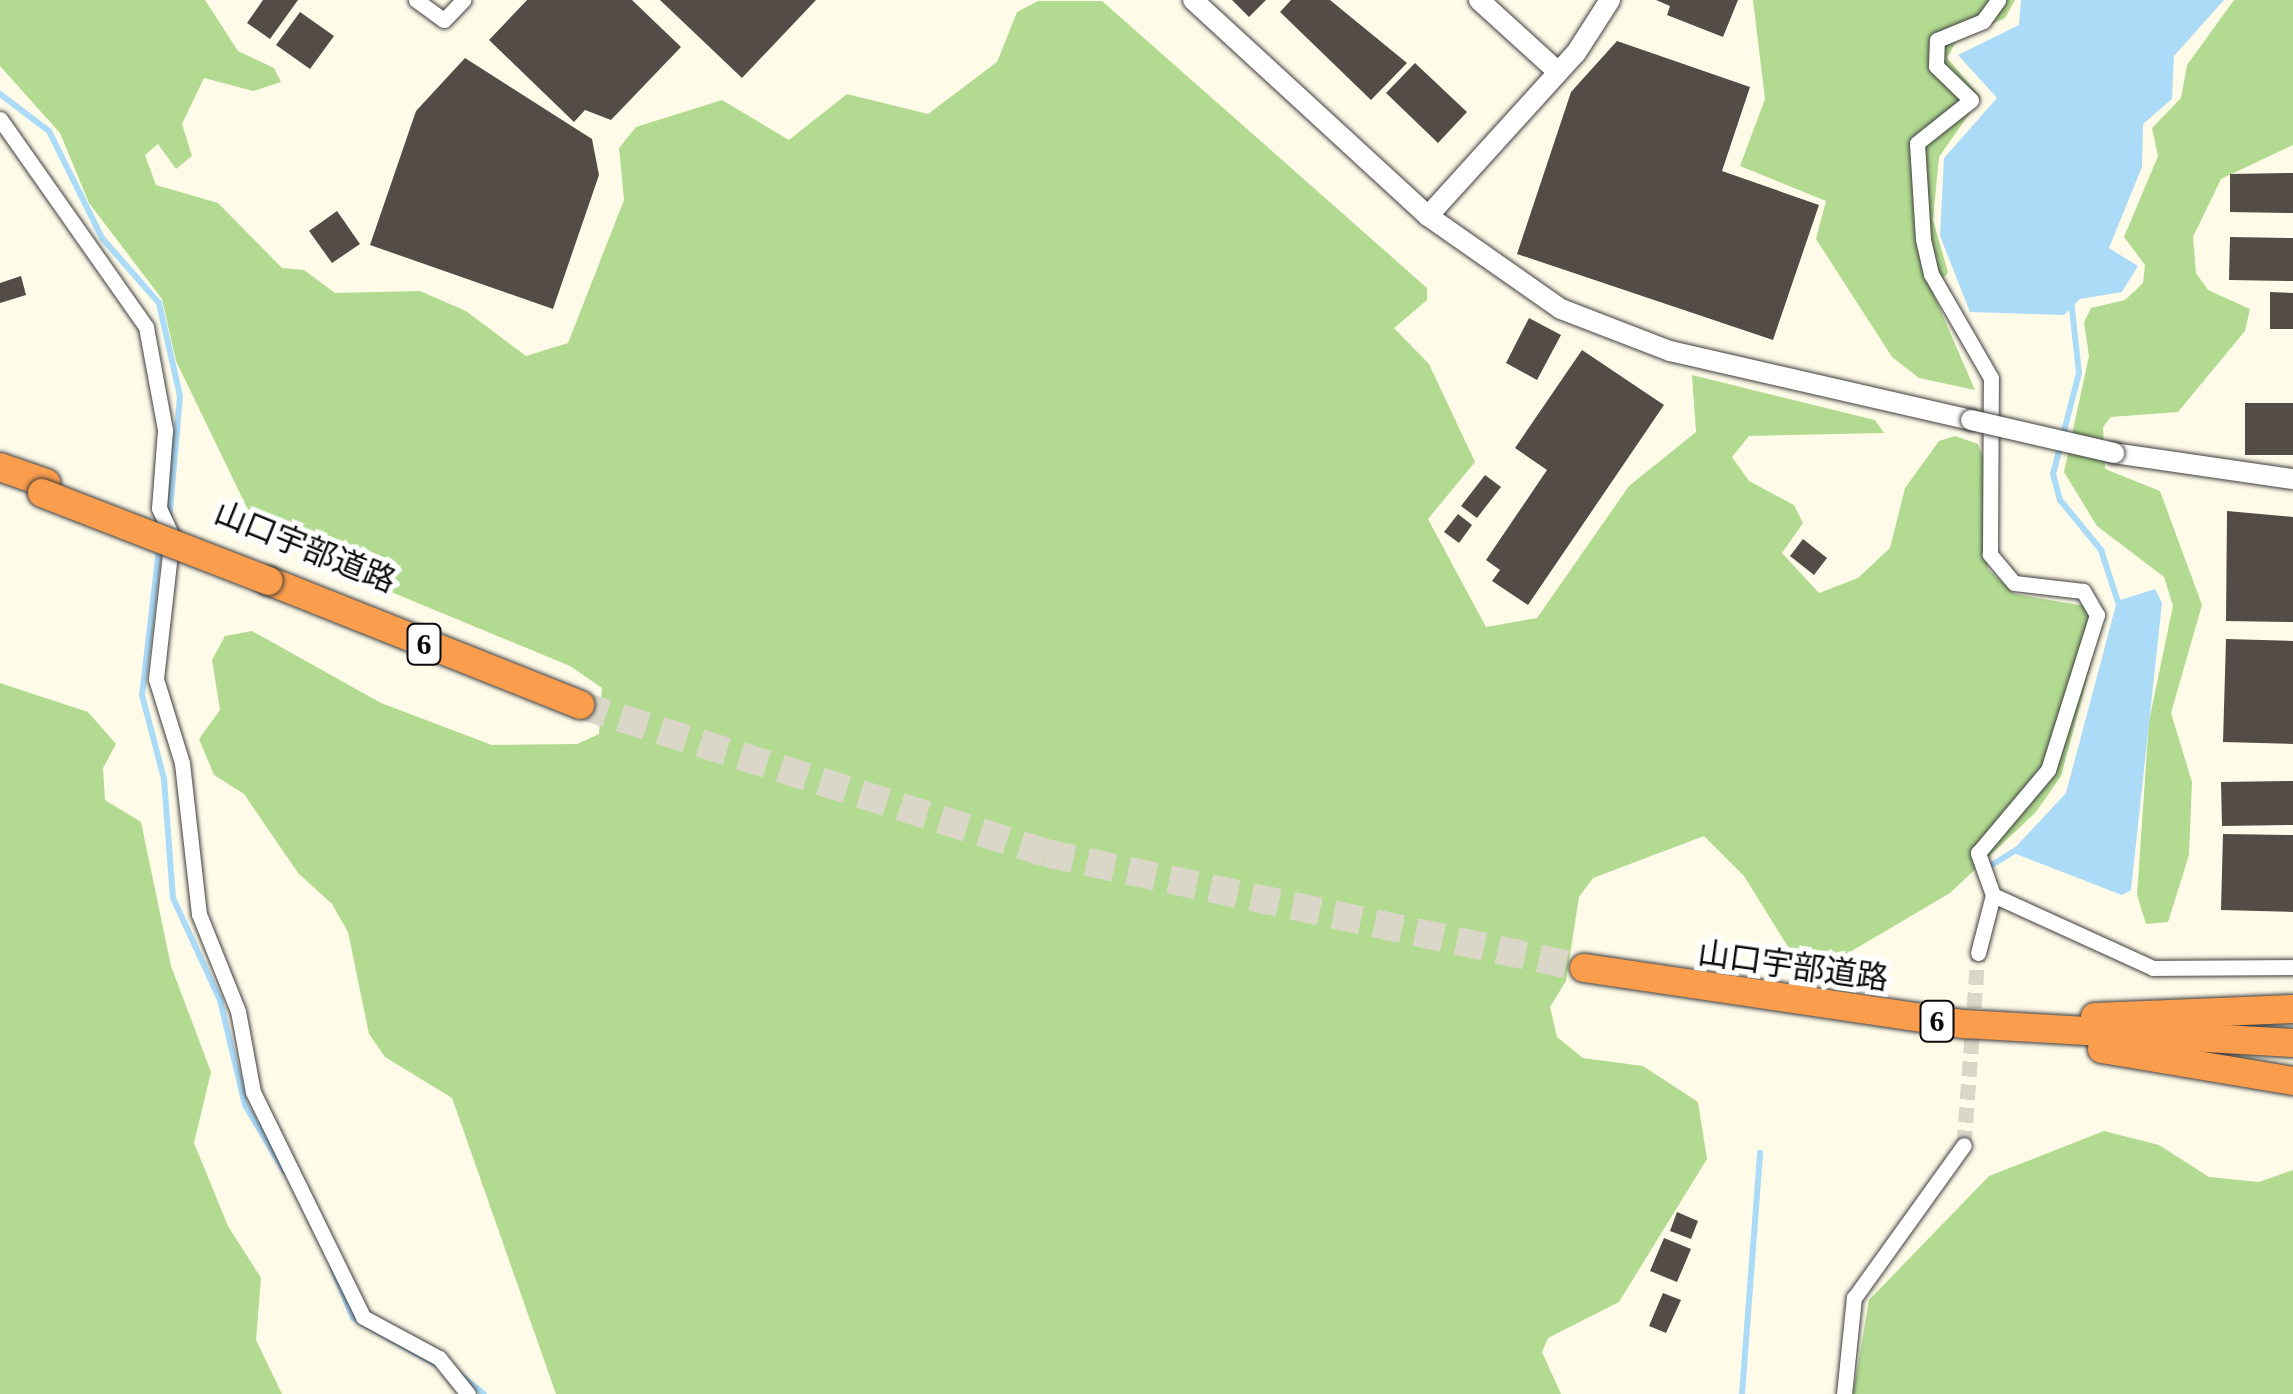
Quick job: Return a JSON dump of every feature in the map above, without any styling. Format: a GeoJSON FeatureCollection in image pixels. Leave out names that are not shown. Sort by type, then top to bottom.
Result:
{"type":"FeatureCollection","features":[{"type":"Feature","properties":{"kind":"highway","name":"山口宇部道路"},"geometry":{"type":"LineString","coordinates":[[0,467],[44,488],[582,700]]}},
{"type":"Feature","properties":{"kind":"highway","name":"山口宇部道路"},"geometry":{"type":"LineString","coordinates":[[0,479],[44,488]]}},
{"type":"Feature","properties":{"kind":"highway","name":"山口宇部道路"},"geometry":{"type":"LineString","coordinates":[[2293,1031],[1871,998],[1585,962],[1966,1024],[2293,1043]]}},
{"type":"Feature","properties":{"kind":"highway"},"geometry":{"type":"LineString","coordinates":[[2096,1017],[2293,1009]]}},
{"type":"Feature","properties":{"kind":"highway"},"geometry":{"type":"LineString","coordinates":[[1966,1024],[2293,1080]]}},
{"type":"Feature","properties":{"kind":"street"},"geometry":{"type":"LineString","coordinates":[[416,0],[444,20],[463,0]]}},
{"type":"Feature","properties":{"kind":"street"},"geometry":{"type":"LineString","coordinates":[[1193,0],[1428,216],[1519,284],[1610,330],[2114,453],[2293,479]]}},
{"type":"Feature","properties":{"kind":"street"},"geometry":{"type":"LineString","coordinates":[[1479,0],[1558,72]]}},
{"type":"Feature","properties":{"kind":"street"},"geometry":{"type":"LineString","coordinates":[[1428,216],[1558,72],[1610,0]]}},
{"type":"Feature","properties":{"kind":"street"},"geometry":{"type":"LineString","coordinates":[[1978,954],[1993,895],[1978,853],[2048,770],[2098,615],[2083,591],[2014,583],[1990,554],[1991,378],[1930,274],[1923,239],[1916,142],[1972,100],[1936,66],[1937,40],[1983,21],[1998,0]]}},
{"type":"Feature","properties":{"kind":"street"},"geometry":{"type":"LineString","coordinates":[[0,119],[146,327],[165,430],[159,508],[172,536],[156,679],[182,763],[200,914],[238,1011],[253,1092],[363,1317],[439,1358],[468,1394]]}},
{"type":"Feature","properties":{"kind":"street"},"geometry":{"type":"LineString","coordinates":[[1993,895],[2152,968],[2293,967]]}},
{"type":"Feature","properties":{"kind":"street"},"geometry":{"type":"LineString","coordinates":[[1844,1394],[1854,1298],[1964,1145]]}},
{"type":"Feature","properties":{"kind":"green space"},"geometry":{"type":"Polygon","coordinates":[[[0,0],[205,0],[238,51],[274,68],[281,82],[253,91],[204,78],[182,124],[192,156],[176,169],[158,144],[145,155],[156,185],[218,203],[282,268],[304,270],[335,293],[420,291],[466,311],[526,356],[568,343],[624,200],[619,148],[636,127],[722,100],[789,140],[847,94],[928,114],[997,62],[1017,12],[1038,1],[1102,1],[1427,288],[1427,300],[1394,328],[1429,364],[1475,462],[1428,519],[1486,627],[1537,618],[1629,486],[1696,432],[1692,375],[1875,420],[1884,433],[1749,436],[1732,457],[1749,481],[1794,505],[1803,523],[1782,553],[1819,593],[1858,578],[1890,548],[1905,488],[1939,441],[1955,436],[1978,444],[1985,463],[1988,569],[2015,594],[2085,606],[2102,623],[2061,776],[2036,812],[1950,893],[1833,962],[1795,958],[1744,876],[1704,836],[1593,878],[1579,897],[1566,981],[1550,1007],[1557,1037],[1583,1058],[1643,1066],[1698,1102],[1707,1159],[1619,1302],[1548,1338],[1542,1352],[1561,1394],[556,1394],[452,1098],[385,1057],[369,1034],[348,932],[332,904],[298,873],[244,794],[214,775],[199,739],[220,710],[212,660],[225,636],[252,631],[381,703],[492,745],[577,744],[599,734],[602,688],[570,666],[384,589],[342,542],[249,512],[176,361],[162,299],[89,203],[60,133],[0,66],[0,0]]]}},
{"type":"Feature","properties":{"kind":"green space"},"geometry":{"type":"Polygon","coordinates":[[[1753,0],[2015,0],[2005,18],[1957,40],[1947,58],[1981,97],[1939,157],[1933,220],[1948,272],[1933,293],[1975,390],[1919,378],[1892,357],[1816,239],[1826,201],[1740,166],[1765,99],[1753,0]]]}},
{"type":"Feature","properties":{"kind":"green space"},"geometry":{"type":"Polygon","coordinates":[[[2234,0],[2293,0],[2293,145],[2221,179],[2193,237],[2196,273],[2208,290],[2250,309],[2245,331],[2178,412],[2111,417],[2103,427],[2105,469],[2160,491],[2202,605],[2171,713],[2192,782],[2189,855],[2168,922],[2146,924],[2137,895],[2149,721],[2173,606],[2164,577],[2097,526],[2064,472],[2089,356],[2084,322],[2091,308],[2125,300],[2143,283],[2145,265],[2124,237],[2158,156],[2152,128],[2181,98],[2187,65],[2234,0]]]}},
{"type":"Feature","properties":{"kind":"green space"},"geometry":{"type":"Polygon","coordinates":[[[0,683],[88,712],[116,744],[103,768],[105,800],[141,822],[171,966],[211,1072],[194,1143],[228,1226],[261,1278],[256,1340],[282,1394],[0,1394],[0,683]]]}},
{"type":"Feature","properties":{"kind":"green space"},"geometry":{"type":"Polygon","coordinates":[[[2104,1131],[2159,1145],[2209,1177],[2259,1182],[2293,1170],[2293,1394],[1853,1394],[1869,1300],[1989,1176],[2104,1131]]]}},
{"type":"Feature","properties":{"kind":"water"},"geometry":{"type":"Polygon","coordinates":[[[2021,0],[2224,0],[2174,56],[2172,99],[2143,124],[2142,167],[2109,248],[2138,266],[2122,292],[2080,299],[2064,315],[1970,312],[1940,236],[1944,158],[1997,98],[1958,55],[2019,25],[2021,0]]]}},
{"type":"Feature","properties":{"kind":"water"},"geometry":{"type":"Polygon","coordinates":[[[2155,589],[2162,603],[2131,890],[2122,895],[2011,852],[2066,793],[2117,601],[2155,589]]]}},
{"type":"Feature","properties":{"kind":"building"},"geometry":{"type":"Polygon","coordinates":[[[263,0],[298,0],[270,39],[247,23],[263,0]]]}},
{"type":"Feature","properties":{"kind":"building"},"geometry":{"type":"Polygon","coordinates":[[[527,0],[632,0],[681,47],[611,120],[585,110],[574,122],[489,40],[527,0]]]}},
{"type":"Feature","properties":{"kind":"building"},"geometry":{"type":"Polygon","coordinates":[[[660,0],[816,0],[742,78],[660,0]]]}},
{"type":"Feature","properties":{"kind":"building"},"geometry":{"type":"Polygon","coordinates":[[[1232,0],[1266,0],[1249,17],[1232,0]]]}},
{"type":"Feature","properties":{"kind":"building"},"geometry":{"type":"Polygon","coordinates":[[[1291,0],[1330,0],[1407,63],[1371,100],[1280,12],[1291,0]]]}},
{"type":"Feature","properties":{"kind":"building"},"geometry":{"type":"Polygon","coordinates":[[[1656,0],[1738,0],[1723,37],[1667,15],[1670,6],[1656,0]]]}},
{"type":"Feature","properties":{"kind":"building"},"geometry":{"type":"Polygon","coordinates":[[[300,12],[334,36],[310,69],[276,45],[300,12]]]}},
{"type":"Feature","properties":{"kind":"building"},"geometry":{"type":"Polygon","coordinates":[[[1617,41],[1750,87],[1722,171],[1819,205],[1773,340],[1517,254],[1571,92],[1617,41]]]}},
{"type":"Feature","properties":{"kind":"building"},"geometry":{"type":"Polygon","coordinates":[[[465,58],[592,139],[599,175],[553,309],[370,245],[416,111],[465,58]]]}},
{"type":"Feature","properties":{"kind":"building"},"geometry":{"type":"Polygon","coordinates":[[[1415,63],[1467,112],[1438,143],[1386,93],[1415,63]]]}},
{"type":"Feature","properties":{"kind":"building"},"geometry":{"type":"Polygon","coordinates":[[[2293,173],[2293,213],[2230,212],[2230,174],[2293,173]]]}},
{"type":"Feature","properties":{"kind":"building"},"geometry":{"type":"Polygon","coordinates":[[[337,211],[360,244],[332,263],[309,231],[337,211]]]}},
{"type":"Feature","properties":{"kind":"building"},"geometry":{"type":"Polygon","coordinates":[[[2230,237],[2293,238],[2293,281],[2229,280],[2230,237]]]}},
{"type":"Feature","properties":{"kind":"building"},"geometry":{"type":"Polygon","coordinates":[[[21,276],[26,295],[0,303],[0,283],[21,276]]]}},
{"type":"Feature","properties":{"kind":"building"},"geometry":{"type":"Polygon","coordinates":[[[2270,292],[2293,293],[2293,329],[2270,329],[2270,292]]]}},
{"type":"Feature","properties":{"kind":"building"},"geometry":{"type":"Polygon","coordinates":[[[1529,318],[1561,335],[1537,380],[1506,363],[1529,318]]]}},
{"type":"Feature","properties":{"kind":"building"},"geometry":{"type":"Polygon","coordinates":[[[1582,350],[1664,405],[1528,605],[1492,581],[1500,570],[1486,560],[1547,470],[1515,448],[1582,350]]]}},
{"type":"Feature","properties":{"kind":"building"},"geometry":{"type":"Polygon","coordinates":[[[2245,403],[2293,403],[2293,455],[2245,455],[2245,403]]]}},
{"type":"Feature","properties":{"kind":"building"},"geometry":{"type":"Polygon","coordinates":[[[1485,475],[1501,487],[1477,518],[1461,506],[1485,475]]]}},
{"type":"Feature","properties":{"kind":"building"},"geometry":{"type":"Polygon","coordinates":[[[2227,511],[2293,517],[2293,622],[2226,621],[2227,511]]]}},
{"type":"Feature","properties":{"kind":"building"},"geometry":{"type":"Polygon","coordinates":[[[1458,514],[1472,525],[1459,543],[1444,532],[1458,514]]]}},
{"type":"Feature","properties":{"kind":"building"},"geometry":{"type":"Polygon","coordinates":[[[1803,539],[1827,558],[1814,575],[1790,556],[1803,539]]]}},
{"type":"Feature","properties":{"kind":"building"},"geometry":{"type":"Polygon","coordinates":[[[2226,639],[2293,641],[2293,744],[2223,742],[2226,639]]]}},
{"type":"Feature","properties":{"kind":"building"},"geometry":{"type":"Polygon","coordinates":[[[2293,781],[2293,825],[2222,826],[2221,782],[2293,781]]]}},
{"type":"Feature","properties":{"kind":"building"},"geometry":{"type":"Polygon","coordinates":[[[2223,834],[2293,835],[2293,912],[2221,910],[2223,834]]]}},
{"type":"Feature","properties":{"kind":"building"},"geometry":{"type":"Polygon","coordinates":[[[1677,1212],[1698,1221],[1691,1239],[1670,1231],[1677,1212]]]}},
{"type":"Feature","properties":{"kind":"building"},"geometry":{"type":"Polygon","coordinates":[[[1664,1238],[1691,1249],[1677,1282],[1650,1271],[1664,1238]]]}},
{"type":"Feature","properties":{"kind":"building"},"geometry":{"type":"Polygon","coordinates":[[[1663,1293],[1681,1300],[1666,1333],[1649,1326],[1663,1293]]]}},
{"type":"Feature","properties":{"kind":"waterway"},"geometry":{"type":"LineString","coordinates":[[0,94],[49,131],[102,238],[159,303],[180,396],[169,523]]}},
{"type":"Feature","properties":{"kind":"waterway"},"geometry":{"type":"LineString","coordinates":[[2071,300],[2079,373],[2053,474],[2060,500],[2101,550],[2119,605]]}},
{"type":"Feature","properties":{"kind":"waterway"},"geometry":{"type":"LineString","coordinates":[[159,549],[142,695],[164,779],[173,898],[220,1000],[245,1105],[284,1171]]}},
{"type":"Feature","properties":{"kind":"waterway"},"geometry":{"type":"LineString","coordinates":[[1987,868],[2016,850]]}},
{"type":"Feature","properties":{"kind":"waterway"},"geometry":{"type":"LineString","coordinates":[[1742,1394],[1760,1153]]}},
{"type":"Feature","properties":{"kind":"waterway"},"geometry":{"type":"LineString","coordinates":[[332,1267],[353,1318],[442,1368]]}},
{"type":"Feature","properties":{"kind":"waterway"},"geometry":{"type":"LineString","coordinates":[[458,1373],[484,1394]]}},
{"type":"Feature","properties":{"kind":"tunnel"},"geometry":{"type":"LineString","coordinates":[[580,705],[1046,853],[1584,968]]}},
{"type":"Feature","properties":{"kind":"tunnel"},"geometry":{"type":"LineString","coordinates":[[1964,1145],[1978,953]]}}]}
